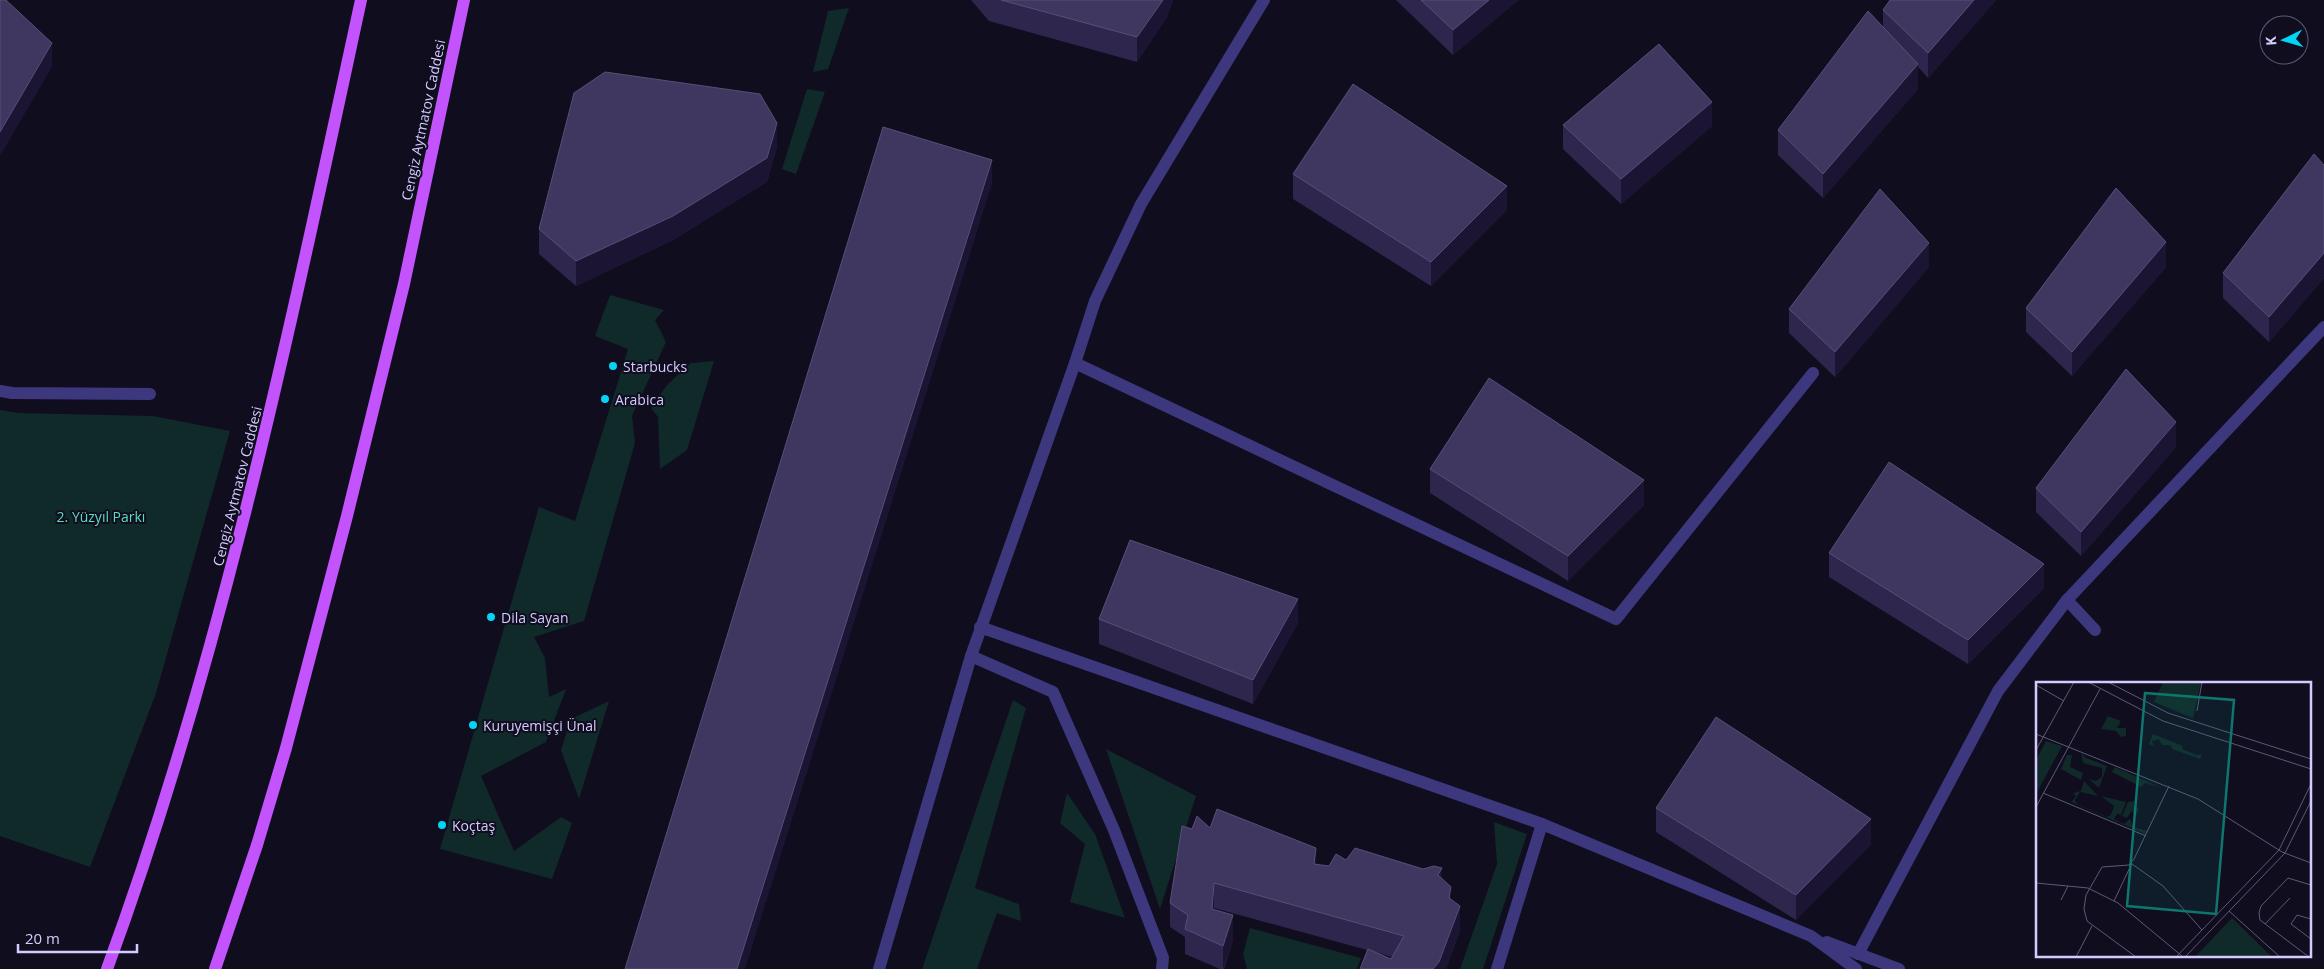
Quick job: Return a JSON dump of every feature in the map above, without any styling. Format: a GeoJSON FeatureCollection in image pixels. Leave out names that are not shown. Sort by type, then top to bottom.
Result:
{"type":"FeatureCollection","features":[{"type":"Feature","properties":{"kind":"main road","name":"Cengiz Aytmatov Caddesi"},"geometry":{"type":"LineString","coordinates":[[107,969],[144,866],[194,705],[236,557],[272,406],[361,0]]}},
{"type":"Feature","properties":{"kind":"main road","name":"Cengiz Aytmatov Caddesi"},"geometry":{"type":"LineString","coordinates":[[214,969],[257,845],[286,748],[348,516],[404,284],[464,0]]}},
{"type":"Feature","properties":{"kind":"street"},"geometry":{"type":"LineString","coordinates":[[879,969],[980,627],[1075,363],[1095,301],[1141,204],[1264,0]]}},
{"type":"Feature","properties":{"kind":"street"},"geometry":{"type":"LineString","coordinates":[[1858,954],[1998,692],[2067,600],[2324,327]]}},
{"type":"Feature","properties":{"kind":"street"},"geometry":{"type":"LineString","coordinates":[[1075,363],[1616,619],[1813,373]]}},
{"type":"Feature","properties":{"kind":"street"},"geometry":{"type":"LineString","coordinates":[[0,391],[12,393],[150,394]]}},
{"type":"Feature","properties":{"kind":"street"},"geometry":{"type":"LineString","coordinates":[[2067,600],[2095,630]]}},
{"type":"Feature","properties":{"kind":"street"},"geometry":{"type":"LineString","coordinates":[[980,627],[1542,824],[1811,936],[1899,969]]}},
{"type":"Feature","properties":{"kind":"street"},"geometry":{"type":"LineString","coordinates":[[971,656],[1053,692],[1114,830],[1163,958],[1162,969]]}},
{"type":"Feature","properties":{"kind":"street"},"geometry":{"type":"LineString","coordinates":[[1497,969],[1542,824]]}},
{"type":"Feature","properties":{"kind":"street"},"geometry":{"type":"LineString","coordinates":[[1811,936],[1856,969]]}},
{"type":"Feature","properties":{"kind":"green space"},"geometry":{"type":"Polygon","coordinates":[[[849,8],[828,69],[813,72],[828,11],[849,8]]]}},
{"type":"Feature","properties":{"kind":"green space"},"geometry":{"type":"Polygon","coordinates":[[[807,89],[825,92],[796,174],[782,169],[807,89]]]}},
{"type":"Feature","properties":{"kind":"green space"},"geometry":{"type":"Polygon","coordinates":[[[610,295],[664,310],[655,320],[666,342],[632,416],[635,443],[584,621],[534,637],[545,658],[549,697],[566,689],[546,742],[481,776],[514,851],[561,817],[572,823],[552,879],[440,849],[539,507],[575,521],[628,349],[595,336],[610,295]]]}},
{"type":"Feature","properties":{"kind":"green space"},"geometry":{"type":"Polygon","coordinates":[[[714,361],[687,450],[660,469],[658,417],[651,408],[667,385],[691,363],[714,361]]]}},
{"type":"Feature","properties":{"kind":"green space","name":"2. Yüzyıl Parkı"},"geometry":{"type":"Polygon","coordinates":[[[0,410],[18,413],[153,416],[230,431],[156,693],[90,867],[0,836],[0,410]]]}},
{"type":"Feature","properties":{"kind":"green space"},"geometry":{"type":"Polygon","coordinates":[[[1013,700],[1026,708],[975,888],[1019,904],[1021,921],[997,913],[977,969],[922,969],[1013,700]]]}},
{"type":"Feature","properties":{"kind":"green space"},"geometry":{"type":"Polygon","coordinates":[[[609,701],[579,799],[561,750],[571,719],[609,701]]]}},
{"type":"Feature","properties":{"kind":"green space"},"geometry":{"type":"Polygon","coordinates":[[[1106,749],[1196,796],[1160,909],[1106,749]]]}},
{"type":"Feature","properties":{"kind":"green space"},"geometry":{"type":"Polygon","coordinates":[[[1067,793],[1095,834],[1125,918],[1070,902],[1085,844],[1060,823],[1067,793]]]}},
{"type":"Feature","properties":{"kind":"green space"},"geometry":{"type":"Polygon","coordinates":[[[1494,822],[1527,834],[1483,969],[1460,969],[1497,864],[1494,822]]]}},
{"type":"Feature","properties":{"kind":"green space"},"geometry":{"type":"Polygon","coordinates":[[[1250,928],[1361,958],[1357,969],[1247,969],[1243,954],[1250,928]]]}},
{"type":"Feature","properties":{"kind":"building"},"geometry":{"type":"Polygon","coordinates":[[[0,0],[6,0],[52,43],[0,132],[0,0]]]}},
{"type":"Feature","properties":{"kind":"building"},"geometry":{"type":"Polygon","coordinates":[[[1001,0],[1163,0],[1137,37],[1001,0]]]}},
{"type":"Feature","properties":{"kind":"building"},"geometry":{"type":"Polygon","coordinates":[[[1421,0],[1489,0],[1453,30],[1421,0]]]}},
{"type":"Feature","properties":{"kind":"building"},"geometry":{"type":"Polygon","coordinates":[[[1890,0],[1974,0],[1928,53],[1883,10],[1890,0]]]}},
{"type":"Feature","properties":{"kind":"building"},"geometry":{"type":"Polygon","coordinates":[[[1868,11],[1918,64],[1823,174],[1778,130],[1868,11]]]}},
{"type":"Feature","properties":{"kind":"building"},"geometry":{"type":"Polygon","coordinates":[[[1659,44],[1712,102],[1621,179],[1563,125],[1659,44]]]}},
{"type":"Feature","properties":{"kind":"building"},"geometry":{"type":"Polygon","coordinates":[[[605,72],[760,94],[777,123],[767,158],[673,216],[576,261],[539,229],[574,93],[605,72]]]}},
{"type":"Feature","properties":{"kind":"building"},"geometry":{"type":"Polygon","coordinates":[[[1353,84],[1507,186],[1431,262],[1293,174],[1353,84]]]}},
{"type":"Feature","properties":{"kind":"building"},"geometry":{"type":"Polygon","coordinates":[[[883,127],[992,160],[737,969],[625,969],[883,127]]]}},
{"type":"Feature","properties":{"kind":"building"},"geometry":{"type":"Polygon","coordinates":[[[2314,154],[2324,165],[2324,253],[2269,317],[2223,273],[2314,154]]]}},
{"type":"Feature","properties":{"kind":"building"},"geometry":{"type":"Polygon","coordinates":[[[2116,188],[2166,242],[2072,352],[2026,308],[2116,188]]]}},
{"type":"Feature","properties":{"kind":"building"},"geometry":{"type":"Polygon","coordinates":[[[1880,189],[1929,243],[1835,352],[1789,309],[1880,189]]]}},
{"type":"Feature","properties":{"kind":"building"},"geometry":{"type":"Polygon","coordinates":[[[2126,369],[2176,422],[2081,532],[2036,488],[2126,369]]]}},
{"type":"Feature","properties":{"kind":"building"},"geometry":{"type":"Polygon","coordinates":[[[1489,378],[1644,480],[1568,556],[1430,469],[1489,378]]]}},
{"type":"Feature","properties":{"kind":"building"},"geometry":{"type":"Polygon","coordinates":[[[1889,462],[2044,564],[1968,640],[1829,553],[1889,462]]]}},
{"type":"Feature","properties":{"kind":"building"},"geometry":{"type":"Polygon","coordinates":[[[1130,540],[1298,599],[1253,680],[1099,619],[1130,540]]]}},
{"type":"Feature","properties":{"kind":"building"},"geometry":{"type":"Polygon","coordinates":[[[1716,717],[1871,819],[1796,895],[1656,808],[1716,717]]]}},
{"type":"Feature","properties":{"kind":"building"},"geometry":{"type":"Polygon","coordinates":[[[1217,809],[1316,848],[1314,864],[1329,866],[1336,854],[1346,860],[1355,848],[1423,869],[1434,866],[1442,868],[1438,875],[1451,887],[1449,898],[1460,906],[1439,962],[1433,969],[1360,969],[1368,949],[1391,959],[1404,936],[1214,883],[1212,909],[1233,915],[1223,946],[1185,929],[1188,915],[1170,903],[1182,826],[1192,829],[1197,816],[1210,828],[1217,809]]]}},
{"type":"Feature","properties":{"kind":"place","name":"Starbucks"},"geometry":{"type":"Point","coordinates":[613,366]}},
{"type":"Feature","properties":{"kind":"place","name":"Arabica"},"geometry":{"type":"Point","coordinates":[605,399]}},
{"type":"Feature","properties":{"kind":"place","name":"Dila Sayan"},"geometry":{"type":"Point","coordinates":[491,617]}},
{"type":"Feature","properties":{"kind":"place","name":"Kuruyemişçi Ünal"},"geometry":{"type":"Point","coordinates":[473,725]}},
{"type":"Feature","properties":{"kind":"place","name":"Koçtaş"},"geometry":{"type":"Point","coordinates":[442,825]}}]}
